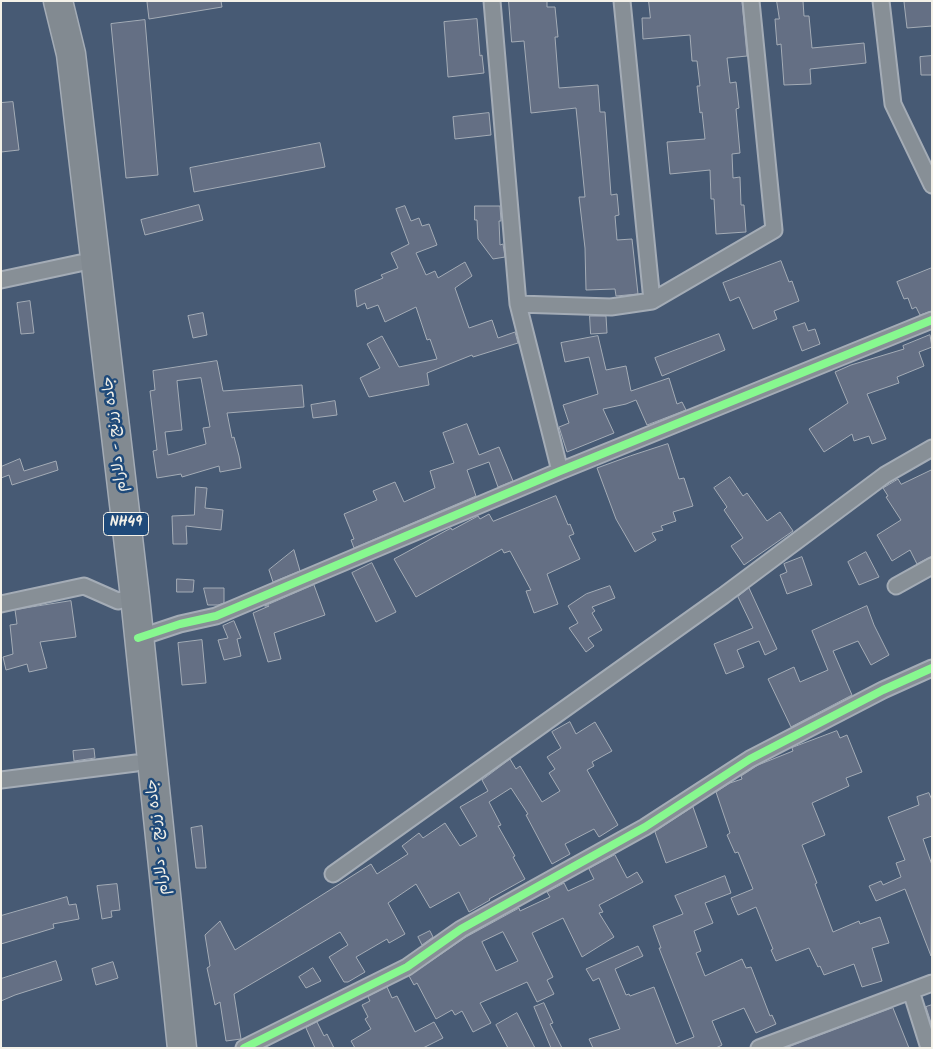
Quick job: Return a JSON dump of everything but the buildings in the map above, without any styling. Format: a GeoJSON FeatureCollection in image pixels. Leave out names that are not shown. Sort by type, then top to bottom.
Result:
{"type":"FeatureCollection","features":[{"type":"Feature","properties":{"kind":"highway","name":"جاده زرنج - دلارام"},"geometry":{"type":"LineString","coordinates":[[53,1],[56,59],[80,263],[126,599],[138,638],[182,1048]]}},
{"type":"Feature","properties":{"kind":"highway","name":"جاده زرنج - دلارام"},"geometry":{"type":"LineString","coordinates":[[58,1],[71,54],[126,599],[136,764],[165,1048]]}},
{"type":"Feature","properties":{"kind":"street"},"geometry":{"type":"LineString","coordinates":[[492,1],[518,304],[560,471]]}},
{"type":"Feature","properties":{"kind":"street"},"geometry":{"type":"LineString","coordinates":[[622,1],[652,301]]}},
{"type":"Feature","properties":{"kind":"street"},"geometry":{"type":"LineString","coordinates":[[518,304],[611,307],[652,301],[774,230],[751,1]]}},
{"type":"Feature","properties":{"kind":"street"},"geometry":{"type":"LineString","coordinates":[[881,1],[893,104],[932,185]]}},
{"type":"Feature","properties":{"kind":"street"},"geometry":{"type":"LineString","coordinates":[[1,280],[80,263]]}},
{"type":"Feature","properties":{"kind":"street"},"geometry":{"type":"LineString","coordinates":[[138,638],[180,624],[216,616],[560,471],[932,320]]}},
{"type":"Feature","properties":{"kind":"street"},"geometry":{"type":"LineString","coordinates":[[333,874],[715,602],[885,475],[932,448]]}},
{"type":"Feature","properties":{"kind":"street"},"geometry":{"type":"LineString","coordinates":[[896,586],[932,566]]}},
{"type":"Feature","properties":{"kind":"street"},"geometry":{"type":"LineString","coordinates":[[1,604],[84,586],[126,599]]}},
{"type":"Feature","properties":{"kind":"street"},"geometry":{"type":"LineString","coordinates":[[244,1048],[407,967],[461,929],[645,827],[750,759],[883,690],[932,668]]}},
{"type":"Feature","properties":{"kind":"street"},"geometry":{"type":"LineString","coordinates":[[1,780],[136,764]]}},
{"type":"Feature","properties":{"kind":"street"},"geometry":{"type":"LineString","coordinates":[[759,1048],[932,983]]}},
{"type":"Feature","properties":{"kind":"street"},"geometry":{"type":"LineString","coordinates":[[911,991],[929,1048]]}},
{"type":"Feature","properties":{"kind":"cycle path"},"geometry":{"type":"LineString","coordinates":[[138,638],[180,624],[216,616],[560,471],[932,320]]}},
{"type":"Feature","properties":{"kind":"cycle path"},"geometry":{"type":"LineString","coordinates":[[244,1048],[407,967],[461,929],[645,827],[750,759],[883,690],[932,668]]}}]}
